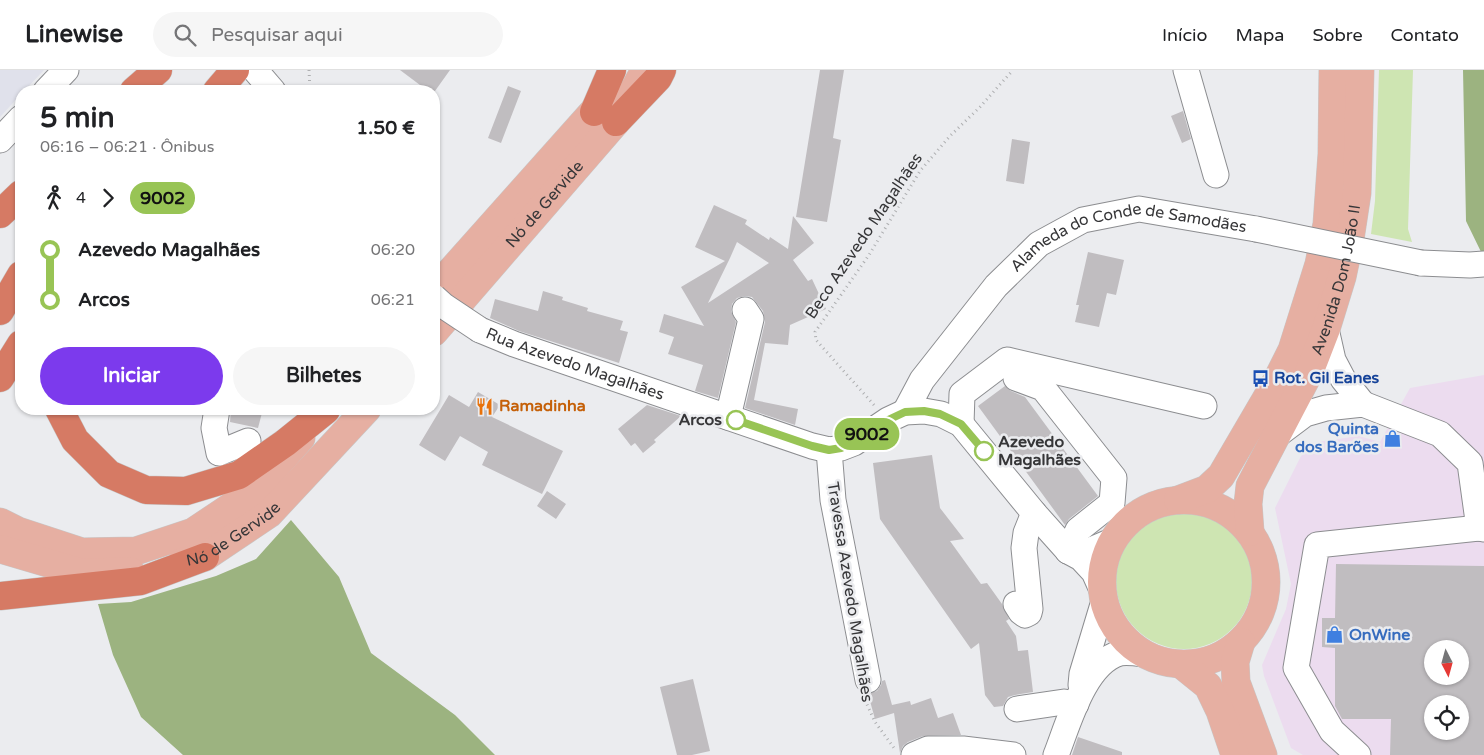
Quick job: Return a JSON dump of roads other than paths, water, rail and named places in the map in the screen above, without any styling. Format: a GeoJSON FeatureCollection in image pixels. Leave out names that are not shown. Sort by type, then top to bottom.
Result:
{"type":"FeatureCollection","features":[{"type":"Feature","properties":{"kind":"highway"},"geometry":{"type":"LineString","coordinates":[[141,85],[158,70]]}},
{"type":"Feature","properties":{"kind":"highway"},"geometry":{"type":"LineString","coordinates":[[151,85],[162,70]]}},
{"type":"Feature","properties":{"kind":"highway"},"geometry":{"type":"LineString","coordinates":[[222,85],[235,70]]}},
{"type":"Feature","properties":{"kind":"highway"},"geometry":{"type":"LineString","coordinates":[[605,117],[612,70]]}},
{"type":"Feature","properties":{"kind":"highway"},"geometry":{"type":"LineString","coordinates":[[605,117],[658,78],[662,70]]}},
{"type":"Feature","properties":{"kind":"highway"},"geometry":{"type":"LineString","coordinates":[[0,214],[15,200]]}},
{"type":"Feature","properties":{"kind":"highway"},"geometry":{"type":"LineString","coordinates":[[0,311],[15,285]]}},
{"type":"Feature","properties":{"kind":"highway"},"geometry":{"type":"LineString","coordinates":[[0,378],[15,354]]}},
{"type":"Feature","properties":{"kind":"highway"},"geometry":{"type":"LineString","coordinates":[[62,415],[75,440],[109,474],[146,490],[186,491],[239,475],[284,443],[319,415]]}},
{"type":"Feature","properties":{"kind":"highway"},"geometry":{"type":"LineString","coordinates":[[0,596],[141,581],[205,557]]}},
{"type":"Feature","properties":{"kind":"main road","name":"Nó de Gervide"},"geometry":{"type":"LineString","coordinates":[[440,284],[605,117],[626,70]]}},
{"type":"Feature","properties":{"kind":"main road","name":"Nó de Gervide"},"geometry":{"type":"LineString","coordinates":[[440,324],[605,117],[645,70]]}},
{"type":"Feature","properties":{"kind":"main road","name":"Avenida Dom João II"},"geometry":{"type":"LineString","coordinates":[[1178,500],[1206,489],[1221,476],[1276,382],[1292,350],[1319,264],[1327,224],[1332,154],[1333,70]]}},
{"type":"Feature","properties":{"kind":"main road","name":"Avenida Dom João II"},"geometry":{"type":"LineString","coordinates":[[1250,532],[1248,504],[1250,486],[1309,373],[1326,329],[1342,277],[1353,221],[1357,183],[1360,70]]}},
{"type":"Feature","properties":{"kind":"main road","name":"Nó de Gervide"},"geometry":{"type":"LineString","coordinates":[[0,522],[18,531],[82,552],[136,551],[193,532],[253,492],[321,415]]}},
{"type":"Feature","properties":{"kind":"main road","name":"Nó de Gervide"},"geometry":{"type":"LineString","coordinates":[[0,549],[82,573],[140,571],[205,557],[269,514],[361,415]]}},
{"type":"Feature","properties":{"kind":"main road"},"geometry":{"type":"LineString","coordinates":[[1178,500],[1199,500],[1218,506],[1236,517],[1250,532],[1263,555],[1267,581],[1264,607],[1252,630],[1241,642],[1214,659],[1182,665],[1167,663],[1143,654],[1125,640],[1112,622],[1103,596],[1103,565],[1112,541],[1129,520],[1152,506],[1178,500]]}},
{"type":"Feature","properties":{"kind":"main road"},"geometry":{"type":"LineString","coordinates":[[1241,642],[1235,662],[1236,682],[1263,755]]}},
{"type":"Feature","properties":{"kind":"main road"},"geometry":{"type":"LineString","coordinates":[[1182,665],[1208,686],[1220,711],[1236,755]]}},
{"type":"Feature","properties":{"kind":"street"},"geometry":{"type":"LineString","coordinates":[[52,85],[66,70]]}},
{"type":"Feature","properties":{"kind":"street"},"geometry":{"type":"LineString","coordinates":[[1186,70],[1216,175]]}},
{"type":"Feature","properties":{"kind":"street"},"geometry":{"type":"LineString","coordinates":[[0,140],[15,124]]}},
{"type":"Feature","properties":{"kind":"street","name":"Alameda do Conde de Samodães"},"geometry":{"type":"LineString","coordinates":[[896,416],[996,286],[1039,244],[1083,220],[1139,210],[1256,229],[1422,263],[1484,264]]}},
{"type":"Feature","properties":{"kind":"street","name":"Rua Azevedo Magalhães"},"geometry":{"type":"LineString","coordinates":[[440,302],[480,330],[498,339],[728,418],[829,450]]}},
{"type":"Feature","properties":{"kind":"street"},"geometry":{"type":"LineString","coordinates":[[728,418],[751,320],[745,310]]}},
{"type":"Feature","properties":{"kind":"street"},"geometry":{"type":"LineString","coordinates":[[1326,329],[1333,360],[1343,379],[1363,404]]}},
{"type":"Feature","properties":{"kind":"street"},"geometry":{"type":"LineString","coordinates":[[961,424],[962,394],[1007,360],[1204,406]]}},
{"type":"Feature","properties":{"kind":"street"},"geometry":{"type":"LineString","coordinates":[[1016,378],[1043,388],[1114,478],[1112,503],[1078,530],[1068,551]]}},
{"type":"Feature","properties":{"kind":"street"},"geometry":{"type":"LineString","coordinates":[[1277,435],[1305,414],[1326,408],[1363,404],[1440,434],[1477,464],[1482,529],[1317,545],[1296,668],[1332,731],[1358,755]]}},
{"type":"Feature","properties":{"kind":"street"},"geometry":{"type":"LineString","coordinates":[[829,450],[854,443],[896,416],[924,411],[940,414],[961,424],[1034,513],[1068,551],[1082,558],[1094,572],[1103,596],[1077,700],[1056,755]]}},
{"type":"Feature","properties":{"kind":"street"},"geometry":{"type":"LineString","coordinates":[[216,415],[214,428],[219,453],[248,441]]}},
{"type":"Feature","properties":{"kind":"street","name":"Travessa Azevedo Magalhães"},"geometry":{"type":"LineString","coordinates":[[829,450],[833,500],[868,680]]}},
{"type":"Feature","properties":{"kind":"street"},"geometry":{"type":"LineString","coordinates":[[1016,604],[1025,615],[1029,613],[1024,548],[1026,533],[1034,513]]}},
{"type":"Feature","properties":{"kind":"street"},"geometry":{"type":"LineString","coordinates":[[1068,551],[1091,550],[1112,541]]}},
{"type":"Feature","properties":{"kind":"street"},"geometry":{"type":"LineString","coordinates":[[1077,700],[1092,675],[1105,660],[1120,653],[1143,654]]}},
{"type":"Feature","properties":{"kind":"street"},"geometry":{"type":"LineString","coordinates":[[1017,709],[1077,700]]}},
{"type":"Feature","properties":{"kind":"street"},"geometry":{"type":"LineString","coordinates":[[914,755],[928,749],[963,749],[1013,755]]}},
{"type":"Feature","properties":{"kind":"place","name":"Rot. Gil Eanes"},"geometry":{"type":"Point","coordinates":[1260,378]}},
{"type":"Feature","properties":{"kind":"place","name":"Ramadinha"},"geometry":{"type":"Point","coordinates":[485,406]}},
{"type":"Feature","properties":{"kind":"place","name":"Arcos"},"geometry":{"type":"Point","coordinates":[736,420]}},
{"type":"Feature","properties":{"kind":"place","name":"Quinta dos Barões"},"geometry":{"type":"Point","coordinates":[1393,438]}},
{"type":"Feature","properties":{"kind":"place","name":"Azevedo Magalhães"},"geometry":{"type":"Point","coordinates":[984,451]}},
{"type":"Feature","properties":{"kind":"place","name":"OnWine"},"geometry":{"type":"Point","coordinates":[1335,635]}}]}
